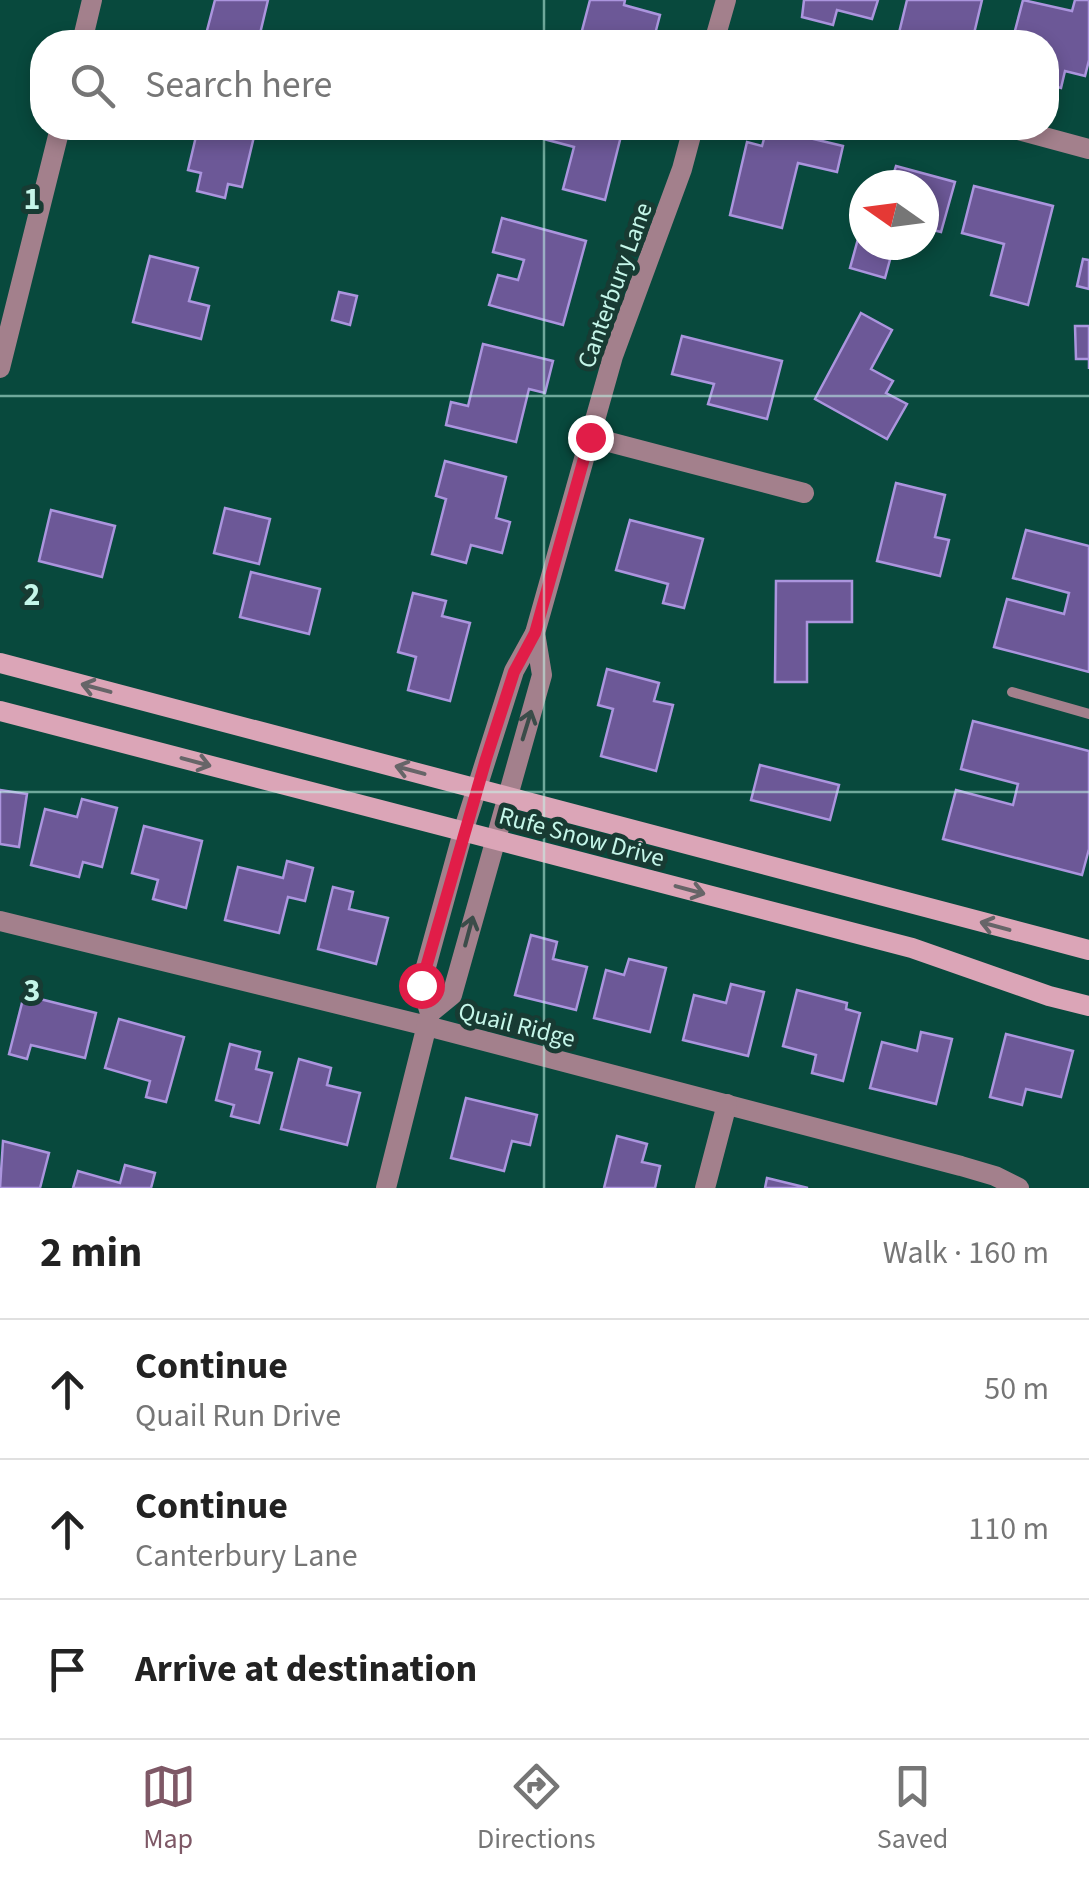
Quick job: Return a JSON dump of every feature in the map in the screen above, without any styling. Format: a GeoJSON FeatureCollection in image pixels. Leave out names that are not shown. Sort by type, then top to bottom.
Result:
{"type":"FeatureCollection","features":[{"type":"Feature","properties":{"kind":"main road","name":"Rufe Snow Drive"},"geometry":{"type":"LineString","coordinates":[[0,663],[474,797],[506,795],[1089,950]]}},
{"type":"Feature","properties":{"kind":"main road","name":"Rufe Snow Drive"},"geometry":{"type":"LineString","coordinates":[[0,711],[912,948],[1089,1006]]}},
{"type":"Feature","properties":{"kind":"street"},"geometry":{"type":"LineString","coordinates":[[85,30],[92,0]]}},
{"type":"Feature","properties":{"kind":"street"},"geometry":{"type":"LineString","coordinates":[[717,30],[726,0]]}},
{"type":"Feature","properties":{"kind":"street"},"geometry":{"type":"LineString","coordinates":[[0,368],[57,140]]}},
{"type":"Feature","properties":{"kind":"street","name":"Canterbury Lane"},"geometry":{"type":"LineString","coordinates":[[428,1020],[421,985],[463,832],[514,672],[535,633],[613,356],[689,140]]}},
{"type":"Feature","properties":{"kind":"street"},"geometry":{"type":"LineString","coordinates":[[1056,140],[1089,149]]}},
{"type":"Feature","properties":{"kind":"street"},"geometry":{"type":"LineString","coordinates":[[590,437],[804,494]]}},
{"type":"Feature","properties":{"kind":"street","name":"Canterbury Lane"},"geometry":{"type":"LineString","coordinates":[[428,1020],[452,995],[542,675],[535,633]]}},
{"type":"Feature","properties":{"kind":"street","name":"Quail Ridge"},"geometry":{"type":"LineString","coordinates":[[0,921],[428,1020],[962,1166],[1018,1188]]}},
{"type":"Feature","properties":{"kind":"street"},"geometry":{"type":"LineString","coordinates":[[386,1188],[428,1020]]}},
{"type":"Feature","properties":{"kind":"street"},"geometry":{"type":"LineString","coordinates":[[705,1188],[727,1104]]}},
{"type":"Feature","properties":{"kind":"lane"},"geometry":{"type":"LineString","coordinates":[[1012,692],[1089,714]]}},
{"type":"Feature","properties":{"kind":"building"},"geometry":{"type":"Polygon","coordinates":[[[215,0],[268,0],[261,30],[207,30],[215,0]]]}},
{"type":"Feature","properties":{"kind":"building"},"geometry":{"type":"Polygon","coordinates":[[[590,0],[625,0],[624,5],[660,15],[656,30],[582,30],[590,0]]]}},
{"type":"Feature","properties":{"kind":"building"},"geometry":{"type":"Polygon","coordinates":[[[804,0],[878,0],[872,19],[837,10],[833,25],[802,17],[804,0]]]}},
{"type":"Feature","properties":{"kind":"building"},"geometry":{"type":"Polygon","coordinates":[[[907,0],[982,0],[975,30],[900,30],[907,0]]]}},
{"type":"Feature","properties":{"kind":"building"},"geometry":{"type":"Polygon","coordinates":[[[1023,0],[1072,11],[1075,0],[1089,0],[1089,60],[1085,76],[1065,71],[1059,87],[1059,30],[1015,30],[1023,0]]]}},
{"type":"Feature","properties":{"kind":"building"},"geometry":{"type":"Polygon","coordinates":[[[195,140],[253,140],[242,187],[228,184],[225,198],[197,191],[201,173],[188,170],[195,140]]]}},
{"type":"Feature","properties":{"kind":"building"},"geometry":{"type":"Polygon","coordinates":[[[548,140],[620,140],[605,200],[563,189],[574,147],[548,140]]]}},
{"type":"Feature","properties":{"kind":"building"},"geometry":{"type":"Polygon","coordinates":[[[764,140],[818,140],[843,146],[837,172],[798,163],[782,228],[730,215],[747,142],[762,146],[764,140]]]}},
{"type":"Feature","properties":{"kind":"building"},"geometry":{"type":"Polygon","coordinates":[[[939,178],[955,182],[939,232],[939,178]]]}},
{"type":"Feature","properties":{"kind":"building"},"geometry":{"type":"Polygon","coordinates":[[[974,186],[1053,206],[1028,305],[991,295],[1004,244],[962,233],[974,186]]]}},
{"type":"Feature","properties":{"kind":"building"},"geometry":{"type":"Polygon","coordinates":[[[502,218],[586,241],[563,325],[489,305],[498,275],[518,280],[524,260],[493,252],[502,218]]]}},
{"type":"Feature","properties":{"kind":"building"},"geometry":{"type":"Polygon","coordinates":[[[150,256],[198,268],[189,301],[209,306],[201,339],[133,322],[150,256]]]}},
{"type":"Feature","properties":{"kind":"building"},"geometry":{"type":"Polygon","coordinates":[[[1083,259],[1089,260],[1089,289],[1077,286],[1083,259]]]}},
{"type":"Feature","properties":{"kind":"building"},"geometry":{"type":"Polygon","coordinates":[[[852,260],[890,260],[885,278],[850,268],[852,260]]]}},
{"type":"Feature","properties":{"kind":"building"},"geometry":{"type":"Polygon","coordinates":[[[339,292],[357,296],[350,325],[332,320],[339,292]]]}},
{"type":"Feature","properties":{"kind":"building"},"geometry":{"type":"Polygon","coordinates":[[[861,313],[892,330],[871,369],[893,381],[886,393],[907,404],[887,439],[815,399],[861,313]]]}},
{"type":"Feature","properties":{"kind":"building"},"geometry":{"type":"Polygon","coordinates":[[[1075,326],[1089,326],[1089,359],[1076,359],[1075,326]]]}},
{"type":"Feature","properties":{"kind":"building"},"geometry":{"type":"Polygon","coordinates":[[[682,336],[782,361],[767,419],[708,404],[714,384],[672,374],[682,336]]]}},
{"type":"Feature","properties":{"kind":"building"},"geometry":{"type":"Polygon","coordinates":[[[483,344],[553,361],[545,393],[529,389],[516,442],[446,425],[451,402],[468,406],[483,344]]]}},
{"type":"Feature","properties":{"kind":"building"},"geometry":{"type":"Polygon","coordinates":[[[445,461],[506,477],[496,518],[510,522],[502,553],[471,545],[466,563],[432,554],[446,499],[436,496],[445,461]]]}},
{"type":"Feature","properties":{"kind":"building"},"geometry":{"type":"Polygon","coordinates":[[[896,483],[945,495],[935,537],[949,540],[940,576],[877,561],[896,483]]]}},
{"type":"Feature","properties":{"kind":"building"},"geometry":{"type":"Polygon","coordinates":[[[225,508],[270,519],[259,564],[214,553],[225,508]]]}},
{"type":"Feature","properties":{"kind":"building"},"geometry":{"type":"Polygon","coordinates":[[[51,510],[115,526],[102,577],[39,561],[51,510]]]}},
{"type":"Feature","properties":{"kind":"building"},"geometry":{"type":"Polygon","coordinates":[[[630,520],[703,539],[684,608],[663,603],[668,584],[616,570],[630,520]]]}},
{"type":"Feature","properties":{"kind":"building"},"geometry":{"type":"Polygon","coordinates":[[[1026,530],[1089,546],[1089,672],[994,647],[1007,599],[1064,614],[1069,593],[1013,578],[1026,530]]]}},
{"type":"Feature","properties":{"kind":"building"},"geometry":{"type":"Polygon","coordinates":[[[251,572],[320,589],[309,634],[240,617],[251,572]]]}},
{"type":"Feature","properties":{"kind":"building"},"geometry":{"type":"Polygon","coordinates":[[[776,581],[852,581],[852,622],[807,622],[807,682],[775,682],[776,581]]]}},
{"type":"Feature","properties":{"kind":"building"},"geometry":{"type":"Polygon","coordinates":[[[413,593],[446,601],[442,616],[470,623],[450,701],[408,690],[416,657],[398,652],[413,593]]]}},
{"type":"Feature","properties":{"kind":"building"},"geometry":{"type":"Polygon","coordinates":[[[607,669],[659,683],[654,701],[673,705],[656,771],[601,756],[613,709],[598,705],[607,669]]]}},
{"type":"Feature","properties":{"kind":"building"},"geometry":{"type":"Polygon","coordinates":[[[973,721],[1089,751],[1089,849],[1082,875],[943,839],[956,790],[1013,805],[1018,784],[961,769],[973,721]]]}},
{"type":"Feature","properties":{"kind":"building"},"geometry":{"type":"Polygon","coordinates":[[[760,765],[839,785],[830,820],[751,800],[760,765]]]}},
{"type":"Feature","properties":{"kind":"building"},"geometry":{"type":"Polygon","coordinates":[[[0,790],[27,794],[19,847],[0,844],[0,790]]]}},
{"type":"Feature","properties":{"kind":"building"},"geometry":{"type":"Polygon","coordinates":[[[82,799],[117,808],[102,867],[83,862],[79,877],[31,865],[45,809],[77,817],[82,799]]]}},
{"type":"Feature","properties":{"kind":"building"},"geometry":{"type":"Polygon","coordinates":[[[144,826],[202,841],[186,908],[153,899],[158,880],[132,873],[144,826]]]}},
{"type":"Feature","properties":{"kind":"building"},"geometry":{"type":"Polygon","coordinates":[[[287,861],[313,868],[305,901],[288,897],[279,933],[225,920],[238,867],[283,878],[287,861]]]}},
{"type":"Feature","properties":{"kind":"building"},"geometry":{"type":"Polygon","coordinates":[[[333,887],[353,892],[349,909],[388,918],[376,964],[318,949],[333,887]]]}},
{"type":"Feature","properties":{"kind":"building"},"geometry":{"type":"Polygon","coordinates":[[[531,935],[557,942],[553,959],[587,967],[576,1010],[515,995],[531,935]]]}},
{"type":"Feature","properties":{"kind":"building"},"geometry":{"type":"Polygon","coordinates":[[[629,959],[666,968],[650,1032],[594,1018],[606,970],[624,975],[629,959]]]}},
{"type":"Feature","properties":{"kind":"building"},"geometry":{"type":"Polygon","coordinates":[[[731,984],[764,992],[748,1056],[683,1040],[694,995],[726,1003],[731,984]]]}},
{"type":"Feature","properties":{"kind":"building"},"geometry":{"type":"Polygon","coordinates":[[[797,990],[847,1003],[846,1009],[860,1013],[843,1081],[812,1073],[816,1055],[783,1046],[797,990]]]}},
{"type":"Feature","properties":{"kind":"building"},"geometry":{"type":"Polygon","coordinates":[[[24,995],[96,1013],[85,1058],[31,1045],[27,1059],[9,1054],[24,995]]]}},
{"type":"Feature","properties":{"kind":"building"},"geometry":{"type":"Polygon","coordinates":[[[119,1019],[184,1037],[166,1102],[146,1097],[150,1081],[105,1068],[119,1019]]]}},
{"type":"Feature","properties":{"kind":"building"},"geometry":{"type":"Polygon","coordinates":[[[921,1032],[952,1039],[936,1104],[870,1088],[882,1042],[917,1051],[921,1032]]]}},
{"type":"Feature","properties":{"kind":"building"},"geometry":{"type":"Polygon","coordinates":[[[1006,1034],[1073,1051],[1061,1097],[1026,1089],[1022,1105],[990,1097],[1006,1034]]]}},
{"type":"Feature","properties":{"kind":"building"},"geometry":{"type":"Polygon","coordinates":[[[230,1044],[260,1052],[256,1069],[272,1073],[259,1123],[231,1116],[234,1105],[216,1100],[230,1044]]]}},
{"type":"Feature","properties":{"kind":"building"},"geometry":{"type":"Polygon","coordinates":[[[299,1059],[331,1068],[327,1085],[360,1093],[347,1145],[281,1129],[299,1059]]]}},
{"type":"Feature","properties":{"kind":"building"},"geometry":{"type":"Polygon","coordinates":[[[466,1098],[537,1115],[530,1145],[512,1141],[504,1171],[451,1158],[466,1098]]]}},
{"type":"Feature","properties":{"kind":"building"},"geometry":{"type":"Polygon","coordinates":[[[617,1136],[647,1144],[642,1162],[660,1166],[655,1188],[604,1188],[617,1136]]]}},
{"type":"Feature","properties":{"kind":"building"},"geometry":{"type":"Polygon","coordinates":[[[3,1141],[49,1153],[40,1188],[0,1188],[3,1141]]]}},
{"type":"Feature","properties":{"kind":"building"},"geometry":{"type":"Polygon","coordinates":[[[125,1165],[155,1173],[151,1188],[73,1188],[78,1171],[120,1183],[125,1165]]]}},
{"type":"Feature","properties":{"kind":"building"},"geometry":{"type":"Polygon","coordinates":[[[767,1178],[808,1188],[765,1188],[767,1178]]]}},
{"type":"Feature","properties":{"kind":"route"},"geometry":{"type":"LineString","coordinates":[[421,985],[463,832],[514,672],[535,633],[590,437]]}}]}
